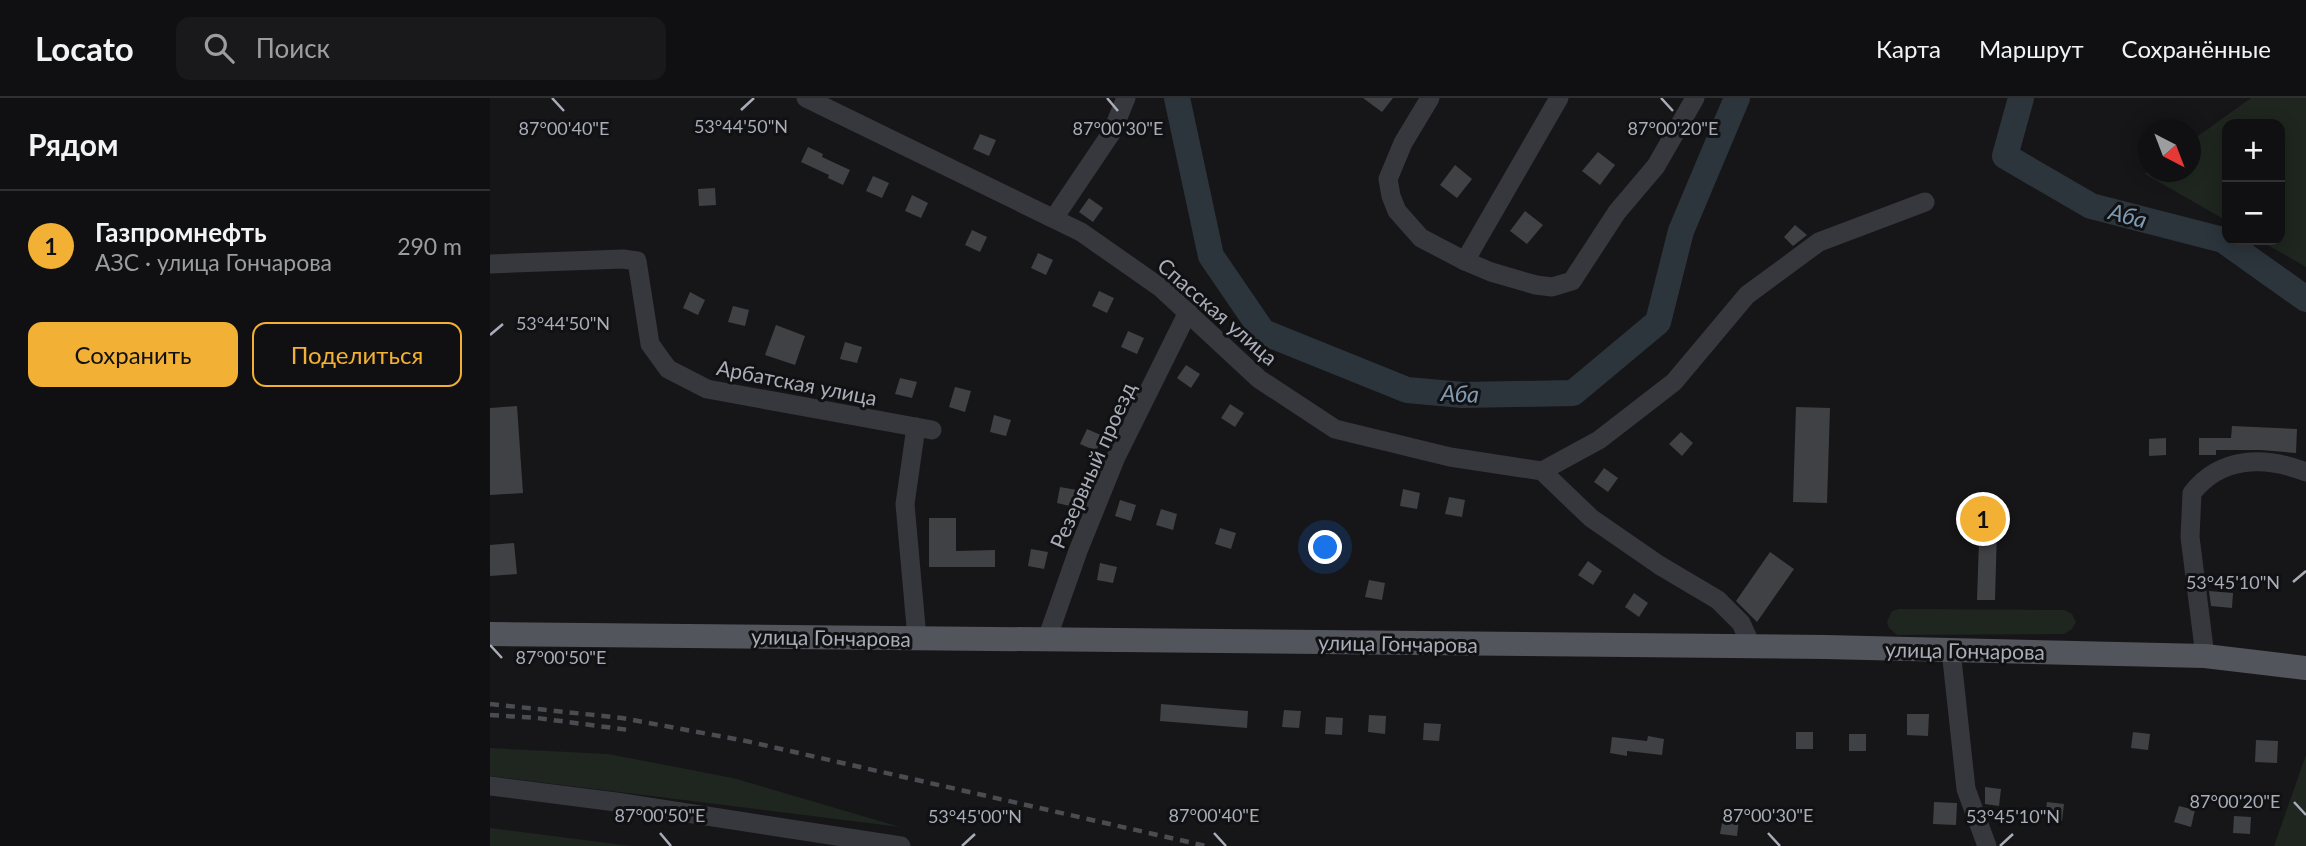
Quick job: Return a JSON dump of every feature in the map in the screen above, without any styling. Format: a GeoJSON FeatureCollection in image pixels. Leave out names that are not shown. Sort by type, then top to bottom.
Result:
{"type":"FeatureCollection","features":[{"type":"Feature","properties":{"kind":"main road","name":"улица Гончарова"},"geometry":{"type":"LineString","coordinates":[[490,635],[1951,650],[2205,656],[2306,668]]}},
{"type":"Feature","properties":{"kind":"street","name":"Спасская улица"},"geometry":{"type":"LineString","coordinates":[[806,98],[1081,232],[1161,288],[1259,379],[1335,429],[1450,457],[1542,471]]}},
{"type":"Feature","properties":{"kind":"street"},"geometry":{"type":"LineString","coordinates":[[1054,218],[1111,132],[1126,98]]}},
{"type":"Feature","properties":{"kind":"street"},"geometry":{"type":"LineString","coordinates":[[1430,98],[1403,144],[1388,179],[1397,211],[1421,238],[1465,261],[1491,272],[1552,287],[1572,281],[1617,212],[1656,166],[1695,98]]}},
{"type":"Feature","properties":{"kind":"street"},"geometry":{"type":"LineString","coordinates":[[1465,261],[1559,98]]}},
{"type":"Feature","properties":{"kind":"street"},"geometry":{"type":"LineString","coordinates":[[1752,647],[1741,623],[1718,600],[1659,565],[1591,518],[1542,471],[1600,440],[1674,382],[1747,295],[1819,242],[1925,202]]}},
{"type":"Feature","properties":{"kind":"street","name":"Арбатская улица"},"geometry":{"type":"LineString","coordinates":[[490,264],[623,259],[637,261],[650,344],[668,369],[707,390],[924,428],[905,504],[917,638]]}},
{"type":"Feature","properties":{"kind":"street","name":"Резервный проезд"},"geometry":{"type":"LineString","coordinates":[[1047,639],[1077,551],[1116,457],[1188,312]]}},
{"type":"Feature","properties":{"kind":"street"},"geometry":{"type":"LineString","coordinates":[[2205,656],[2190,537],[2192,493],[2208,477],[2228,466],[2246,461],[2291,466],[2306,472]]}},
{"type":"Feature","properties":{"kind":"street"},"geometry":{"type":"LineString","coordinates":[[1951,650],[1966,789],[1987,846]]}},
{"type":"Feature","properties":{"kind":"street"},"geometry":{"type":"LineString","coordinates":[[490,786],[615,802],[901,846]]}},
{"type":"Feature","properties":{"kind":"shaded area"},"geometry":{"type":"Polygon","coordinates":[[[2251,98],[2306,98],[2306,267],[2268,245],[2285,245],[2285,119],[2222,119],[2222,218],[2159,182],[2201,182],[2201,134],[2251,98]]]}},
{"type":"Feature","properties":{"kind":"shaded area"},"geometry":{"type":"Polygon","coordinates":[[[2065,610],[2072,614],[2076,622],[2072,629],[2064,634],[1897,635],[1887,622],[1892,611],[2065,610]]]}},
{"type":"Feature","properties":{"kind":"shaded area"},"geometry":{"type":"Polygon","coordinates":[[[490,748],[608,754],[733,778],[900,827],[490,776],[490,748]]]}},
{"type":"Feature","properties":{"kind":"shaded area"},"geometry":{"type":"Polygon","coordinates":[[[2306,755],[2306,846],[2274,846],[2306,755]]]}},
{"type":"Feature","properties":{"kind":"shaded area"},"geometry":{"type":"Polygon","coordinates":[[[490,828],[631,846],[490,846],[490,828]]]}},
{"type":"Feature","properties":{"kind":"building"},"geometry":{"type":"Polygon","coordinates":[[[1363,98],[1393,98],[1382,112],[1363,98]]]}},
{"type":"Feature","properties":{"kind":"building"},"geometry":{"type":"Polygon","coordinates":[[[980,134],[996,140],[989,156],[973,149],[980,134]]]}},
{"type":"Feature","properties":{"kind":"building"},"geometry":{"type":"Polygon","coordinates":[[[808,147],[850,170],[843,185],[801,162],[808,147]]]}},
{"type":"Feature","properties":{"kind":"building"},"geometry":{"type":"Polygon","coordinates":[[[1598,152],[1615,165],[1600,185],[1582,171],[1598,152]]]}},
{"type":"Feature","properties":{"kind":"building"},"geometry":{"type":"Polygon","coordinates":[[[1455,165],[1472,179],[1457,198],[1440,185],[1455,165]]]}},
{"type":"Feature","properties":{"kind":"building"},"geometry":{"type":"Polygon","coordinates":[[[873,176],[889,183],[882,198],[866,191],[873,176]]]}},
{"type":"Feature","properties":{"kind":"building"},"geometry":{"type":"Polygon","coordinates":[[[715,188],[716,205],[699,206],[698,189],[715,188]]]}},
{"type":"Feature","properties":{"kind":"building"},"geometry":{"type":"Polygon","coordinates":[[[912,195],[928,203],[921,218],[905,211],[912,195]]]}},
{"type":"Feature","properties":{"kind":"building"},"geometry":{"type":"Polygon","coordinates":[[[1089,198],[1103,208],[1093,222],[1079,212],[1089,198]]]}},
{"type":"Feature","properties":{"kind":"building"},"geometry":{"type":"Polygon","coordinates":[[[1525,211],[1543,225],[1527,244],[1510,231],[1525,211]]]}},
{"type":"Feature","properties":{"kind":"building"},"geometry":{"type":"Polygon","coordinates":[[[1795,225],[1807,235],[1793,246],[1784,237],[1795,225]]]}},
{"type":"Feature","properties":{"kind":"building"},"geometry":{"type":"Polygon","coordinates":[[[972,230],[987,237],[980,252],[965,245],[972,230]]]}},
{"type":"Feature","properties":{"kind":"building"},"geometry":{"type":"Polygon","coordinates":[[[1038,253],[1053,260],[1046,275],[1031,268],[1038,253]]]}},
{"type":"Feature","properties":{"kind":"building"},"geometry":{"type":"Polygon","coordinates":[[[1099,291],[1114,298],[1107,313],[1092,306],[1099,291]]]}},
{"type":"Feature","properties":{"kind":"building"},"geometry":{"type":"Polygon","coordinates":[[[690,292],[705,300],[698,315],[683,308],[690,292]]]}},
{"type":"Feature","properties":{"kind":"building"},"geometry":{"type":"Polygon","coordinates":[[[733,306],[749,310],[745,326],[728,322],[733,306]]]}},
{"type":"Feature","properties":{"kind":"building"},"geometry":{"type":"Polygon","coordinates":[[[776,325],[805,336],[795,365],[765,355],[776,325]]]}},
{"type":"Feature","properties":{"kind":"building"},"geometry":{"type":"Polygon","coordinates":[[[1128,331],[1144,338],[1137,354],[1121,347],[1128,331]]]}},
{"type":"Feature","properties":{"kind":"building"},"geometry":{"type":"Polygon","coordinates":[[[845,342],[862,347],[857,363],[840,359],[845,342]]]}},
{"type":"Feature","properties":{"kind":"building"},"geometry":{"type":"Polygon","coordinates":[[[1186,365],[1200,374],[1191,388],[1177,378],[1186,365]]]}},
{"type":"Feature","properties":{"kind":"building"},"geometry":{"type":"Polygon","coordinates":[[[900,378],[917,382],[912,398],[895,394],[900,378]]]}},
{"type":"Feature","properties":{"kind":"building"},"geometry":{"type":"Polygon","coordinates":[[[955,387],[971,391],[965,412],[949,407],[955,387]]]}},
{"type":"Feature","properties":{"kind":"building"},"geometry":{"type":"Polygon","coordinates":[[[1230,404],[1244,413],[1235,427],[1221,418],[1230,404]]]}},
{"type":"Feature","properties":{"kind":"building"},"geometry":{"type":"Polygon","coordinates":[[[517,406],[523,493],[490,495],[490,408],[517,406]]]}},
{"type":"Feature","properties":{"kind":"building"},"geometry":{"type":"Polygon","coordinates":[[[1796,407],[1830,408],[1827,503],[1793,502],[1796,407]]]}},
{"type":"Feature","properties":{"kind":"building"},"geometry":{"type":"Polygon","coordinates":[[[994,415],[1011,420],[1006,436],[990,432],[994,415]]]}},
{"type":"Feature","properties":{"kind":"building"},"geometry":{"type":"Polygon","coordinates":[[[2232,426],[2297,429],[2296,453],[2216,450],[2216,455],[2199,455],[2199,438],[2231,438],[2232,426]]]}},
{"type":"Feature","properties":{"kind":"building"},"geometry":{"type":"Polygon","coordinates":[[[1087,429],[1103,436],[1096,451],[1080,444],[1087,429]]]}},
{"type":"Feature","properties":{"kind":"building"},"geometry":{"type":"Polygon","coordinates":[[[1681,432],[1693,443],[1682,456],[1669,444],[1681,432]]]}},
{"type":"Feature","properties":{"kind":"building"},"geometry":{"type":"Polygon","coordinates":[[[2166,438],[2166,455],[2149,456],[2149,439],[2166,438]]]}},
{"type":"Feature","properties":{"kind":"building"},"geometry":{"type":"Polygon","coordinates":[[[1604,468],[1618,478],[1608,492],[1594,482],[1604,468]]]}},
{"type":"Feature","properties":{"kind":"building"},"geometry":{"type":"Polygon","coordinates":[[[1060,487],[1077,490],[1074,507],[1057,503],[1060,487]]]}},
{"type":"Feature","properties":{"kind":"building"},"geometry":{"type":"Polygon","coordinates":[[[1403,489],[1420,493],[1417,509],[1400,506],[1403,489]]]}},
{"type":"Feature","properties":{"kind":"building"},"geometry":{"type":"Polygon","coordinates":[[[1449,497],[1465,500],[1462,517],[1445,514],[1449,497]]]}},
{"type":"Feature","properties":{"kind":"building"},"geometry":{"type":"Polygon","coordinates":[[[1120,500],[1136,505],[1131,521],[1115,516],[1120,500]]]}},
{"type":"Feature","properties":{"kind":"building"},"geometry":{"type":"Polygon","coordinates":[[[1992,508],[2009,508],[2009,528],[1997,528],[1995,600],[1977,600],[1980,511],[1992,512],[1992,508]]]}},
{"type":"Feature","properties":{"kind":"building"},"geometry":{"type":"Polygon","coordinates":[[[1161,509],[1177,514],[1173,530],[1156,525],[1161,509]]]}},
{"type":"Feature","properties":{"kind":"building"},"geometry":{"type":"Polygon","coordinates":[[[929,518],[956,518],[956,551],[995,550],[995,567],[929,567],[929,518]]]}},
{"type":"Feature","properties":{"kind":"building"},"geometry":{"type":"Polygon","coordinates":[[[1220,528],[1236,533],[1231,549],[1215,544],[1220,528]]]}},
{"type":"Feature","properties":{"kind":"building"},"geometry":{"type":"Polygon","coordinates":[[[514,543],[517,574],[490,576],[490,545],[514,543]]]}},
{"type":"Feature","properties":{"kind":"building"},"geometry":{"type":"Polygon","coordinates":[[[1031,549],[1048,552],[1044,569],[1028,566],[1031,549]]]}},
{"type":"Feature","properties":{"kind":"building"},"geometry":{"type":"Polygon","coordinates":[[[1770,552],[1794,569],[1757,622],[1736,601],[1770,552]]]}},
{"type":"Feature","properties":{"kind":"building"},"geometry":{"type":"Polygon","coordinates":[[[1588,561],[1602,571],[1593,585],[1578,575],[1588,561]]]}},
{"type":"Feature","properties":{"kind":"building"},"geometry":{"type":"Polygon","coordinates":[[[1100,563],[1117,567],[1113,583],[1097,580],[1100,563]]]}},
{"type":"Feature","properties":{"kind":"building"},"geometry":{"type":"Polygon","coordinates":[[[1369,580],[1385,583],[1382,600],[1365,597],[1369,580]]]}},
{"type":"Feature","properties":{"kind":"building"},"geometry":{"type":"Polygon","coordinates":[[[2209,591],[2233,593],[2232,608],[2211,606],[2209,591]]]}},
{"type":"Feature","properties":{"kind":"building"},"geometry":{"type":"Polygon","coordinates":[[[1634,593],[1648,603],[1639,617],[1625,607],[1634,593]]]}},
{"type":"Feature","properties":{"kind":"building"},"geometry":{"type":"Polygon","coordinates":[[[1161,704],[1248,711],[1247,728],[1160,721],[1161,704]]]}},
{"type":"Feature","properties":{"kind":"building"},"geometry":{"type":"Polygon","coordinates":[[[1284,710],[1301,711],[1299,728],[1282,727],[1284,710]]]}},
{"type":"Feature","properties":{"kind":"building"},"geometry":{"type":"Polygon","coordinates":[[[1907,714],[1929,714],[1928,736],[1907,735],[1907,714]]]}},
{"type":"Feature","properties":{"kind":"building"},"geometry":{"type":"Polygon","coordinates":[[[1369,715],[1386,716],[1385,734],[1368,732],[1369,715]]]}},
{"type":"Feature","properties":{"kind":"building"},"geometry":{"type":"Polygon","coordinates":[[[1326,717],[1343,718],[1342,735],[1325,734],[1326,717]]]}},
{"type":"Feature","properties":{"kind":"building"},"geometry":{"type":"Polygon","coordinates":[[[1424,723],[1441,724],[1439,741],[1423,740],[1424,723]]]}},
{"type":"Feature","properties":{"kind":"building"},"geometry":{"type":"Polygon","coordinates":[[[1796,732],[1813,732],[1813,749],[1796,749],[1796,732]]]}},
{"type":"Feature","properties":{"kind":"building"},"geometry":{"type":"Polygon","coordinates":[[[2133,732],[2150,734],[2148,750],[2131,748],[2133,732]]]}},
{"type":"Feature","properties":{"kind":"building"},"geometry":{"type":"Polygon","coordinates":[[[1849,734],[1866,734],[1866,751],[1849,751],[1849,734]]]}},
{"type":"Feature","properties":{"kind":"building"},"geometry":{"type":"Polygon","coordinates":[[[1648,736],[1664,739],[1662,755],[1627,751],[1627,756],[1610,753],[1612,737],[1647,741],[1648,736]]]}},
{"type":"Feature","properties":{"kind":"building"},"geometry":{"type":"Polygon","coordinates":[[[2256,740],[2278,741],[2277,763],[2255,762],[2256,740]]]}},
{"type":"Feature","properties":{"kind":"building"},"geometry":{"type":"Polygon","coordinates":[[[1985,787],[2001,789],[1999,806],[1985,804],[1985,787]]]}},
{"type":"Feature","properties":{"kind":"building"},"geometry":{"type":"Polygon","coordinates":[[[1934,802],[1957,803],[1956,825],[1933,824],[1934,802]]]}},
{"type":"Feature","properties":{"kind":"building"},"geometry":{"type":"Polygon","coordinates":[[[2047,802],[2064,804],[2062,821],[2045,819],[2047,802]]]}},
{"type":"Feature","properties":{"kind":"building"},"geometry":{"type":"Polygon","coordinates":[[[2179,806],[2195,810],[2191,827],[2174,822],[2179,806]]]}},
{"type":"Feature","properties":{"kind":"building"},"geometry":{"type":"Polygon","coordinates":[[[2234,816],[2251,817],[2250,834],[2233,833],[2234,816]]]}},
{"type":"Feature","properties":{"kind":"building"},"geometry":{"type":"Polygon","coordinates":[[[1723,817],[1739,819],[1737,836],[1720,834],[1723,817]]]}},
{"type":"Feature","properties":{"kind":"waterway","name":"Аба"},"geometry":{"type":"LineString","coordinates":[[1177,98],[1211,256],[1263,332],[1407,390],[1463,395],[1573,393],[1658,322],[1681,231],[1737,98]]}},
{"type":"Feature","properties":{"kind":"waterway","name":"Аба"},"geometry":{"type":"LineString","coordinates":[[2021,98],[2005,156],[2091,206],[2223,240],[2306,299]]}},
{"type":"Feature","properties":{"kind":"railway"},"geometry":{"type":"LineString","coordinates":[[490,704],[622,718],[746,741],[1206,846]]}},
{"type":"Feature","properties":{"kind":"railway"},"geometry":{"type":"LineString","coordinates":[[490,715],[629,730]]}},
{"type":"Feature","properties":{"kind":"place","name":"Газпромнефть"},"geometry":{"type":"Point","coordinates":[1983,519]}}]}
